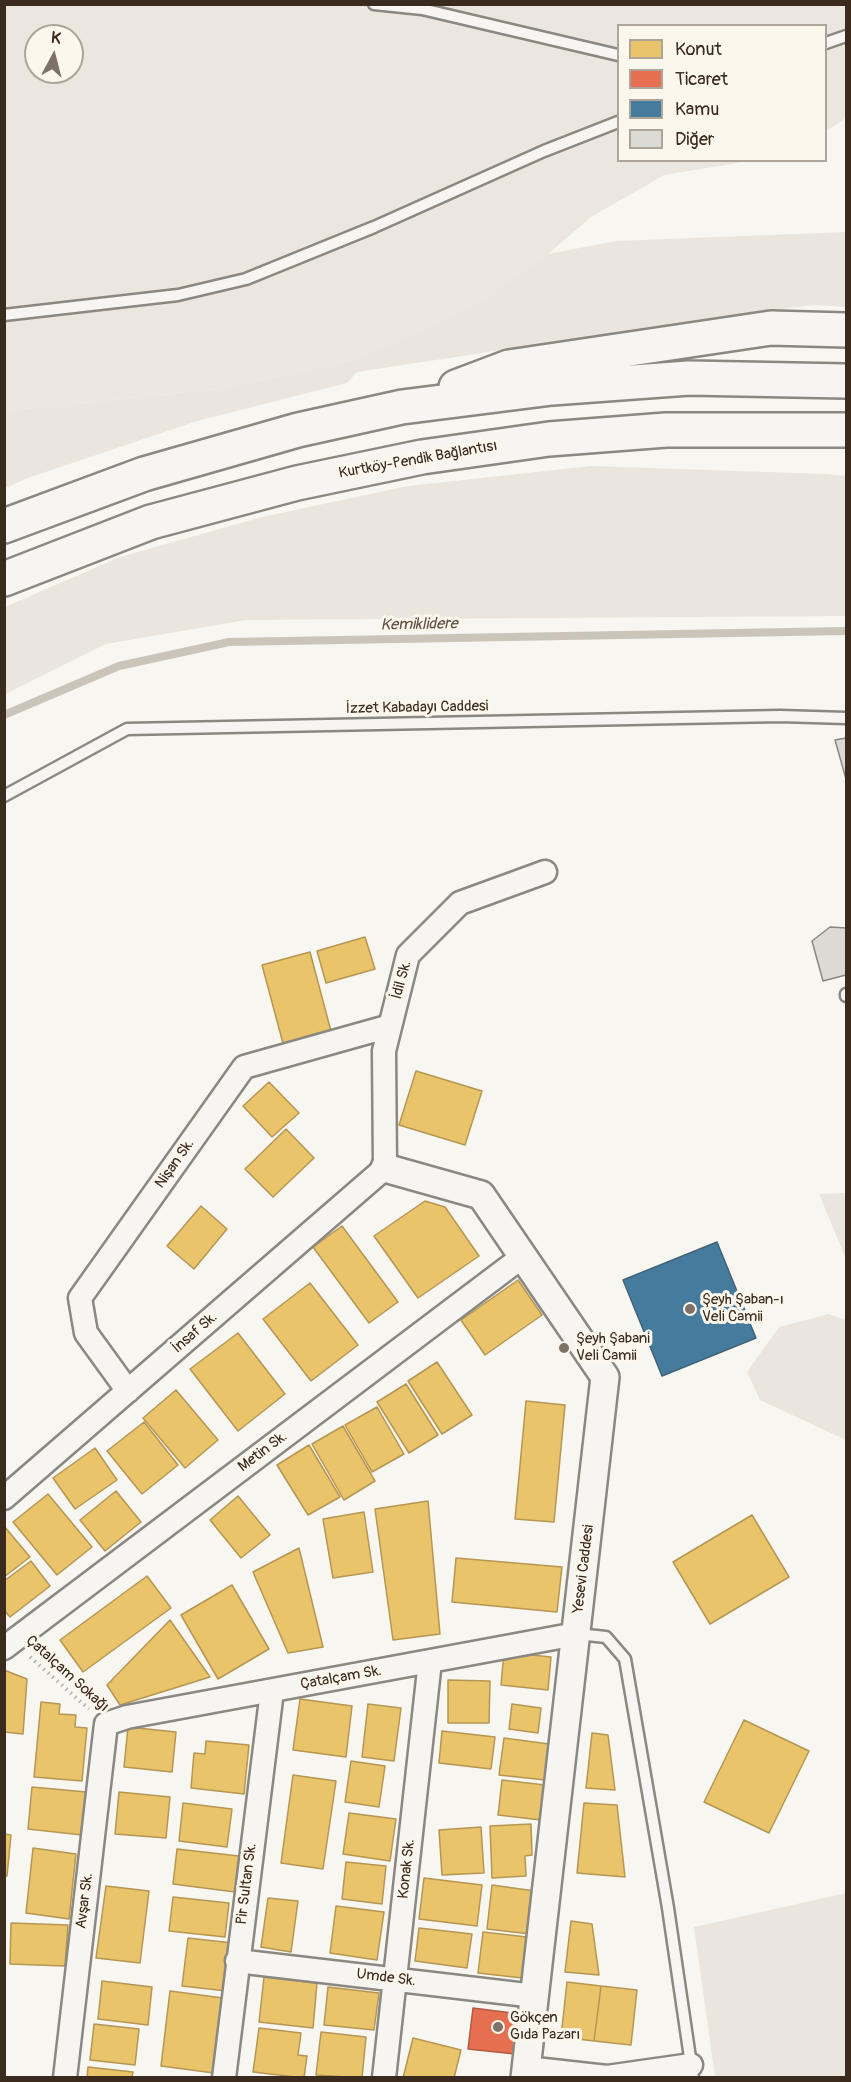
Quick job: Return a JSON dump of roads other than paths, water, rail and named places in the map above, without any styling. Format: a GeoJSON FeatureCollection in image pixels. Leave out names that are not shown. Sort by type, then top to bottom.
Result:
{"type":"FeatureCollection","features":[{"type":"Feature","properties":{"kind":"highway"},"geometry":{"type":"LineString","coordinates":[[402,407],[509,367],[771,328],[846,330]]}},
{"type":"Feature","properties":{"kind":"highway"},"geometry":{"type":"LineString","coordinates":[[4,526],[144,474],[298,430],[402,407],[552,388],[689,378],[846,381]]}},
{"type":"Feature","properties":{"kind":"highway","name":"Kurtköy-Pendik Bağlantısı"},"geometry":{"type":"LineString","coordinates":[[4,579],[151,522],[297,483],[422,457],[549,439],[654,431],[841,431]]}},
{"type":"Feature","properties":{"kind":"street","name":"İdil Sk."},"geometry":{"type":"LineString","coordinates":[[385,1168],[384,1051],[408,956],[460,903],[545,872]]}},
{"type":"Feature","properties":{"kind":"street","name":"Nişan Sk."},"geometry":{"type":"LineString","coordinates":[[128,1391],[86,1333],[80,1298],[244,1067],[390,1026]]}},
{"type":"Feature","properties":{"kind":"street","name":"Yesevi Caddesi"},"geometry":{"type":"LineString","coordinates":[[385,1168],[481,1196],[605,1377],[526,2073]]}},
{"type":"Feature","properties":{"kind":"street","name":"İnsaf Sk."},"geometry":{"type":"LineString","coordinates":[[4,1498],[385,1168]]}},
{"type":"Feature","properties":{"kind":"street","name":"Metin Sk."},"geometry":{"type":"LineString","coordinates":[[9,1645],[522,1257]]}},
{"type":"Feature","properties":{"kind":"street","name":"Çatalçam Sk."},"geometry":{"type":"LineString","coordinates":[[106,1724],[127,1717],[576,1634]]}},
{"type":"Feature","properties":{"kind":"street","name":"Konak Sk."},"geometry":{"type":"LineString","coordinates":[[384,2078],[430,1661]]}},
{"type":"Feature","properties":{"kind":"street","name":"Pir Sultan Sk."},"geometry":{"type":"LineString","coordinates":[[225,2078],[237,1961],[272,1691]]}},
{"type":"Feature","properties":{"kind":"street","name":"Avşar Sk."},"geometry":{"type":"LineString","coordinates":[[65,2078],[106,1724]]}},
{"type":"Feature","properties":{"kind":"street","name":"Umde Sk."},"geometry":{"type":"LineString","coordinates":[[237,1961],[535,1996]]}},
{"type":"Feature","properties":{"kind":"street"},"geometry":{"type":"LineString","coordinates":[[526,2073],[607,2077],[692,2071]]}},
{"type":"Feature","properties":{"kind":"lane"},"geometry":{"type":"LineString","coordinates":[[374,4],[422,9],[617,55]]}},
{"type":"Feature","properties":{"kind":"lane"},"geometry":{"type":"LineString","coordinates":[[827,42],[846,36]]}},
{"type":"Feature","properties":{"kind":"lane"},"geometry":{"type":"LineString","coordinates":[[4,315],[178,295],[246,279],[374,227],[544,151],[617,122]]}},
{"type":"Feature","properties":{"kind":"lane","name":"İzzet Kabadayı Caddesi"},"geometry":{"type":"LineString","coordinates":[[4,796],[127,729],[780,716],[846,718]]}},
{"type":"Feature","properties":{"kind":"lane"},"geometry":{"type":"LineString","coordinates":[[576,1634],[606,1637],[625,1659],[668,1908],[692,2071]]}},
{"type":"Feature","properties":{"kind":"waterway","name":"Kemiklidere"},"geometry":{"type":"LineString","coordinates":[[4,715],[119,666],[229,642],[846,631]]}},
{"type":"Feature","properties":{"kind":"place","name":"Şeyh Şaban-ı Veli Camii"},"geometry":{"type":"Point","coordinates":[690,1309]}},
{"type":"Feature","properties":{"kind":"place","name":"Şeyh Şabani Veli Camii"},"geometry":{"type":"Point","coordinates":[564,1348]}},
{"type":"Feature","properties":{"kind":"place","name":"Gökçen Gıda Pazarı"},"geometry":{"type":"Point","coordinates":[498,2027]}}]}
